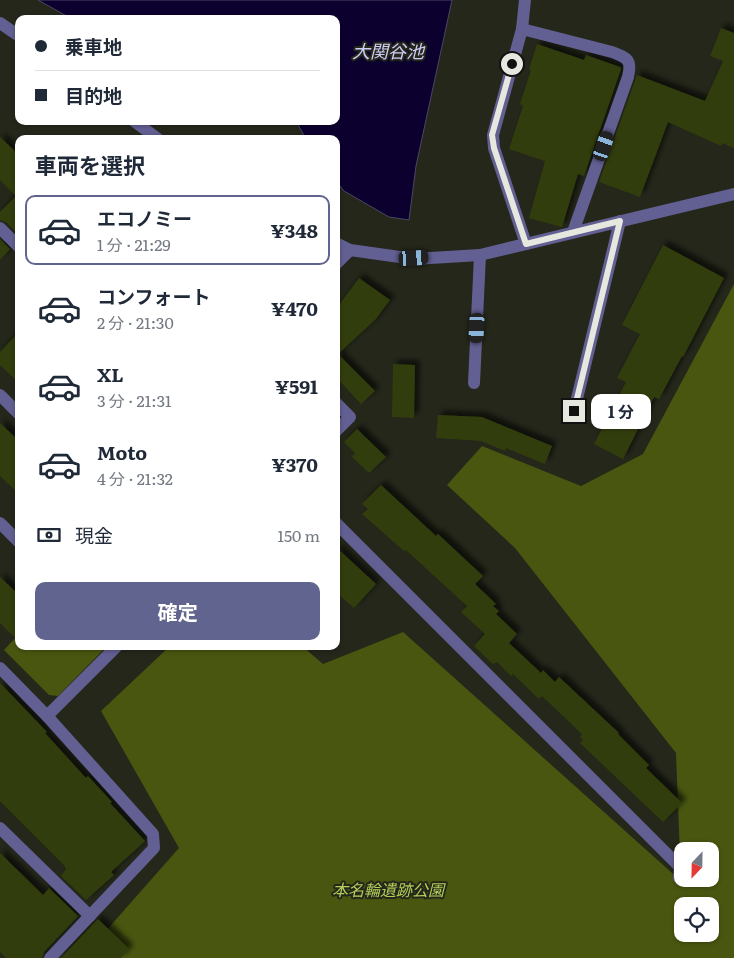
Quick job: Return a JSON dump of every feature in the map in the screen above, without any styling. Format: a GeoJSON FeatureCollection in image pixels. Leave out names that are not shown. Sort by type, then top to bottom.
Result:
{"type":"FeatureCollection","features":[{"type":"Feature","properties":{"kind":"street"},"geometry":{"type":"LineString","coordinates":[[525,0],[522,29],[492,135],[494,148],[526,244]]}},
{"type":"Feature","properties":{"kind":"street"},"geometry":{"type":"LineString","coordinates":[[0,23],[15,33]]}},
{"type":"Feature","properties":{"kind":"street"},"geometry":{"type":"LineString","coordinates":[[522,29],[612,52],[624,57],[629,62],[628,78],[573,232]]}},
{"type":"Feature","properties":{"kind":"street"},"geometry":{"type":"LineString","coordinates":[[139,125],[153,135]]}},
{"type":"Feature","properties":{"kind":"street"},"geometry":{"type":"LineString","coordinates":[[340,246],[350,250],[414,258],[480,255],[734,194]]}},
{"type":"Feature","properties":{"kind":"street"},"geometry":{"type":"LineString","coordinates":[[574,411],[620,221]]}},
{"type":"Feature","properties":{"kind":"street"},"geometry":{"type":"LineString","coordinates":[[0,228],[15,243]]}},
{"type":"Feature","properties":{"kind":"street"},"geometry":{"type":"LineString","coordinates":[[340,260],[350,250]]}},
{"type":"Feature","properties":{"kind":"street"},"geometry":{"type":"LineString","coordinates":[[474,383],[480,255]]}},
{"type":"Feature","properties":{"kind":"street"},"geometry":{"type":"LineString","coordinates":[[0,395],[15,410]]}},
{"type":"Feature","properties":{"kind":"street"},"geometry":{"type":"LineString","coordinates":[[340,407],[350,417],[340,427]]}},
{"type":"Feature","properties":{"kind":"street"},"geometry":{"type":"LineString","coordinates":[[0,523],[15,538]]}},
{"type":"Feature","properties":{"kind":"street"},"geometry":{"type":"LineString","coordinates":[[340,527],[674,861]]}},
{"type":"Feature","properties":{"kind":"street"},"geometry":{"type":"LineString","coordinates":[[47,716],[113,650]]}},
{"type":"Feature","properties":{"kind":"street"},"geometry":{"type":"LineString","coordinates":[[0,668],[47,716],[153,834],[154,848],[50,958]]}},
{"type":"Feature","properties":{"kind":"street"},"geometry":{"type":"LineString","coordinates":[[3,836],[90,916]]}},
{"type":"Feature","properties":{"kind":"green space","name":"本名輪遺跡公園"},"geometry":{"type":"Polygon","coordinates":[[[734,284],[734,958],[82,958],[179,848],[101,711],[166,650],[307,650],[323,664],[403,632],[674,875],[674,888],[719,888],[719,842],[679,842],[676,753],[515,548],[447,485],[482,446],[581,486],[643,454],[734,284]]]}},
{"type":"Feature","properties":{"kind":"green space"},"geometry":{"type":"Polygon","coordinates":[[[15,638],[15,650],[103,650],[58,696],[49,695],[4,650],[15,638]]]}},
{"type":"Feature","properties":{"kind":"water","name":"大関谷池"},"geometry":{"type":"Polygon","coordinates":[[[38,0],[452,0],[416,166],[409,220],[389,217],[344,191],[340,186],[340,135],[304,135],[298,125],[340,125],[340,15],[65,15],[38,0]]]}},
{"type":"Feature","properties":{"kind":"building"},"geometry":{"type":"Polygon","coordinates":[[[721,28],[734,33],[734,148],[722,143],[721,146],[668,122],[640,197],[599,182],[637,75],[705,101],[723,61],[710,56],[721,28]]]}},
{"type":"Feature","properties":{"kind":"building"},"geometry":{"type":"Polygon","coordinates":[[[537,44],[584,60],[586,55],[621,69],[584,176],[578,174],[562,227],[529,218],[545,161],[509,149],[523,106],[520,104],[537,44]]]}},
{"type":"Feature","properties":{"kind":"building"},"geometry":{"type":"Polygon","coordinates":[[[0,137],[15,151],[15,195],[0,180],[0,137]]]}},
{"type":"Feature","properties":{"kind":"building"},"geometry":{"type":"Polygon","coordinates":[[[15,197],[15,231],[6,222],[0,220],[0,212],[15,197]]]}},
{"type":"Feature","properties":{"kind":"building"},"geometry":{"type":"Polygon","coordinates":[[[0,239],[10,249],[0,260],[0,239]]]}},
{"type":"Feature","properties":{"kind":"building"},"geometry":{"type":"Polygon","coordinates":[[[663,245],[724,278],[659,399],[654,397],[623,459],[594,444],[626,382],[617,378],[640,334],[622,325],[663,245]]]}},
{"type":"Feature","properties":{"kind":"building"},"geometry":{"type":"Polygon","coordinates":[[[359,278],[390,300],[375,320],[340,352],[340,304],[359,278]]]}},
{"type":"Feature","properties":{"kind":"building"},"geometry":{"type":"Polygon","coordinates":[[[15,336],[15,379],[0,365],[0,352],[15,336]]]}},
{"type":"Feature","properties":{"kind":"building"},"geometry":{"type":"Polygon","coordinates":[[[340,356],[375,391],[361,404],[340,381],[340,356]]]}},
{"type":"Feature","properties":{"kind":"building"},"geometry":{"type":"Polygon","coordinates":[[[393,364],[415,365],[414,418],[392,417],[393,364]]]}},
{"type":"Feature","properties":{"kind":"building"},"geometry":{"type":"Polygon","coordinates":[[[438,415],[482,417],[552,446],[545,464],[506,448],[505,451],[481,441],[436,438],[438,415]]]}},
{"type":"Feature","properties":{"kind":"building"},"geometry":{"type":"Polygon","coordinates":[[[0,423],[15,437],[15,490],[0,476],[0,423]]]}},
{"type":"Feature","properties":{"kind":"building"},"geometry":{"type":"Polygon","coordinates":[[[357,429],[386,457],[369,473],[352,457],[355,453],[344,442],[357,429]]]}},
{"type":"Feature","properties":{"kind":"building"},"geometry":{"type":"Polygon","coordinates":[[[381,485],[483,576],[475,584],[496,604],[493,606],[499,611],[496,614],[517,634],[509,643],[541,673],[543,670],[555,682],[559,677],[619,733],[649,765],[646,768],[682,803],[663,822],[580,743],[583,740],[580,737],[582,734],[542,696],[539,699],[513,674],[511,676],[497,662],[493,664],[474,646],[485,634],[461,612],[467,606],[406,550],[404,551],[362,514],[368,509],[362,504],[381,485]]]}},
{"type":"Feature","properties":{"kind":"building"},"geometry":{"type":"Polygon","coordinates":[[[340,551],[376,584],[354,608],[340,596],[340,551]]]}},
{"type":"Feature","properties":{"kind":"building"},"geometry":{"type":"Polygon","coordinates":[[[0,577],[15,591],[15,638],[0,623],[0,577]]]}},
{"type":"Feature","properties":{"kind":"building"},"geometry":{"type":"Polygon","coordinates":[[[0,683],[47,732],[45,733],[86,778],[88,776],[112,802],[110,803],[145,841],[111,872],[114,875],[86,900],[61,876],[66,869],[64,865],[0,801],[0,683]]]}},
{"type":"Feature","properties":{"kind":"building"},"geometry":{"type":"Polygon","coordinates":[[[0,853],[43,895],[49,888],[78,916],[44,952],[42,958],[6,958],[0,952],[0,853]]]}},
{"type":"Feature","properties":{"kind":"building"},"geometry":{"type":"Polygon","coordinates":[[[98,919],[129,949],[121,958],[61,958],[98,919]]]}},
{"type":"Feature","properties":{"kind":"route"},"geometry":{"type":"LineString","coordinates":[[512,64],[492,135],[494,148],[526,244],[620,221],[574,411]]}}]}
